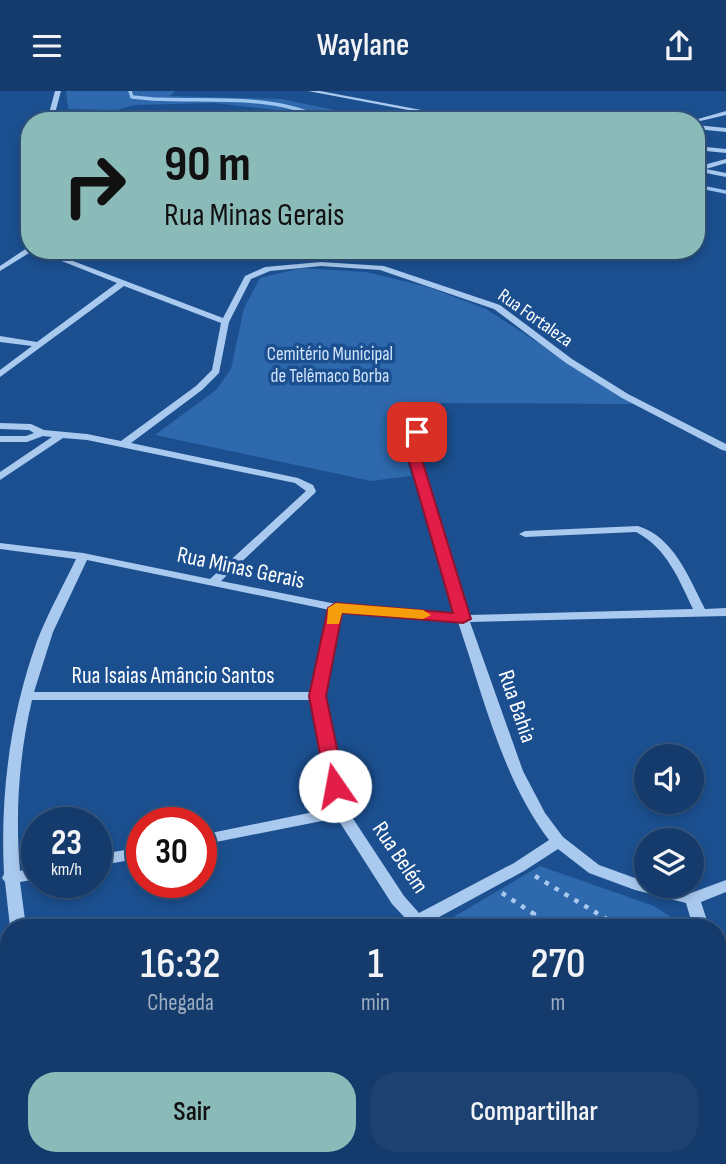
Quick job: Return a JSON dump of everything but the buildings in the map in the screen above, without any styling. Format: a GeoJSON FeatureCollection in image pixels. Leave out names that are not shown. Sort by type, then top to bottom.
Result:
{"type":"FeatureCollection","features":[{"type":"Feature","properties":{"kind":"street"},"geometry":{"type":"LineString","coordinates":[[52,112],[58,91]]}},
{"type":"Feature","properties":{"kind":"street"},"geometry":{"type":"LineString","coordinates":[[311,91],[427,112]]}},
{"type":"Feature","properties":{"kind":"street"},"geometry":{"type":"LineString","coordinates":[[705,118],[726,113]]}},
{"type":"Feature","properties":{"kind":"street"},"geometry":{"type":"LineString","coordinates":[[705,128],[726,130]]}},
{"type":"Feature","properties":{"kind":"street"},"geometry":{"type":"LineString","coordinates":[[705,149],[726,151]]}},
{"type":"Feature","properties":{"kind":"street"},"geometry":{"type":"LineString","coordinates":[[705,167],[726,161]]}},
{"type":"Feature","properties":{"kind":"street"},"geometry":{"type":"LineString","coordinates":[[705,171],[726,175]]}},
{"type":"Feature","properties":{"kind":"street"},"geometry":{"type":"LineString","coordinates":[[0,269],[21,256]]}},
{"type":"Feature","properties":{"kind":"street"},"geometry":{"type":"LineString","coordinates":[[59,259],[225,322]]}},
{"type":"Feature","properties":{"kind":"street","name":"Rua Fortaleza"},"geometry":{"type":"LineString","coordinates":[[123,444],[200,388],[216,371],[225,322],[248,278],[268,269],[321,264],[381,268],[498,307],[549,347],[606,384],[726,449]]}},
{"type":"Feature","properties":{"kind":"street"},"geometry":{"type":"LineString","coordinates":[[0,375],[121,284]]}},
{"type":"Feature","properties":{"kind":"street"},"geometry":{"type":"LineString","coordinates":[[0,339],[40,345]]}},
{"type":"Feature","properties":{"kind":"street","name":"Rua Bahia"},"geometry":{"type":"LineString","coordinates":[[435,408],[417,432],[412,447],[463,619],[516,771],[540,816],[558,841],[594,869],[640,886],[691,899],[726,897]]}},
{"type":"Feature","properties":{"kind":"street"},"geometry":{"type":"LineString","coordinates":[[0,426],[31,427],[42,433],[123,444],[298,481],[309,487],[311,491],[213,582]]}},
{"type":"Feature","properties":{"kind":"street"},"geometry":{"type":"LineString","coordinates":[[0,439],[27,439],[42,433]]}},
{"type":"Feature","properties":{"kind":"street"},"geometry":{"type":"LineString","coordinates":[[0,477],[61,435]]}},
{"type":"Feature","properties":{"kind":"street"},"geometry":{"type":"LineString","coordinates":[[525,534],[638,529],[648,533],[661,544],[701,613]]}},
{"type":"Feature","properties":{"kind":"street","name":"Rua Minas Gerais"},"geometry":{"type":"LineString","coordinates":[[0,546],[83,556],[336,608],[463,619],[726,613]]}},
{"type":"Feature","properties":{"kind":"street"},"geometry":{"type":"LineString","coordinates":[[18,919],[10,878],[8,832],[15,749],[42,644],[83,556]]}},
{"type":"Feature","properties":{"kind":"street","name":"Rua Belém"},"geometry":{"type":"LineString","coordinates":[[336,608],[318,696],[341,812],[411,919]]}},
{"type":"Feature","properties":{"kind":"street","name":"Rua Isaias Amâncio Santos"},"geometry":{"type":"LineString","coordinates":[[29,696],[318,696]]}},
{"type":"Feature","properties":{"kind":"street"},"geometry":{"type":"LineString","coordinates":[[217,837],[341,812]]}},
{"type":"Feature","properties":{"kind":"street"},"geometry":{"type":"LineString","coordinates":[[428,919],[519,867],[558,841]]}},
{"type":"Feature","properties":{"kind":"street"},"geometry":{"type":"LineString","coordinates":[[10,878],[21,876]]}},
{"type":"Feature","properties":{"kind":"street"},"geometry":{"type":"LineString","coordinates":[[698,919],[691,899],[726,886]]}},
{"type":"Feature","properties":{"kind":"path"},"geometry":{"type":"LineString","coordinates":[[519,867],[607,919]]}},
{"type":"Feature","properties":{"kind":"path"},"geometry":{"type":"LineString","coordinates":[[489,883],[534,915],[530,919]]}},
{"type":"Feature","properties":{"kind":"green space"},"geometry":{"type":"Polygon","coordinates":[[[66,91],[175,91],[170,96],[282,99],[344,112],[293,112],[214,103],[134,105],[117,110],[68,109],[66,91]]]}},
{"type":"Feature","properties":{"kind":"green space","name":"Cemitério Municipal de Telêmaco Borba"},"geometry":{"type":"Polygon","coordinates":[[[301,268],[366,272],[428,287],[486,309],[633,404],[442,403],[426,407],[415,412],[404,427],[403,438],[411,476],[371,481],[155,435],[216,390],[231,369],[244,308],[260,278],[301,268]]]}},
{"type":"Feature","properties":{"kind":"green space"},"geometry":{"type":"Polygon","coordinates":[[[540,866],[654,906],[671,919],[450,919],[540,866]]]}},
{"type":"Feature","properties":{"kind":"waterway"},"geometry":{"type":"LineString","coordinates":[[130,91],[132,97],[242,101],[286,106],[307,112]]}},
{"type":"Feature","properties":{"kind":"waterway"},"geometry":{"type":"LineString","coordinates":[[705,188],[726,192]]}},
{"type":"Feature","properties":{"kind":"slow traffic"},"geometry":{"type":"LineString","coordinates":[[333,620],[336,608],[423,615]]}},
{"type":"Feature","properties":{"kind":"route"},"geometry":{"type":"LineString","coordinates":[[335,786],[318,696],[336,608],[463,619],[412,447],[417,432]]}}]}
